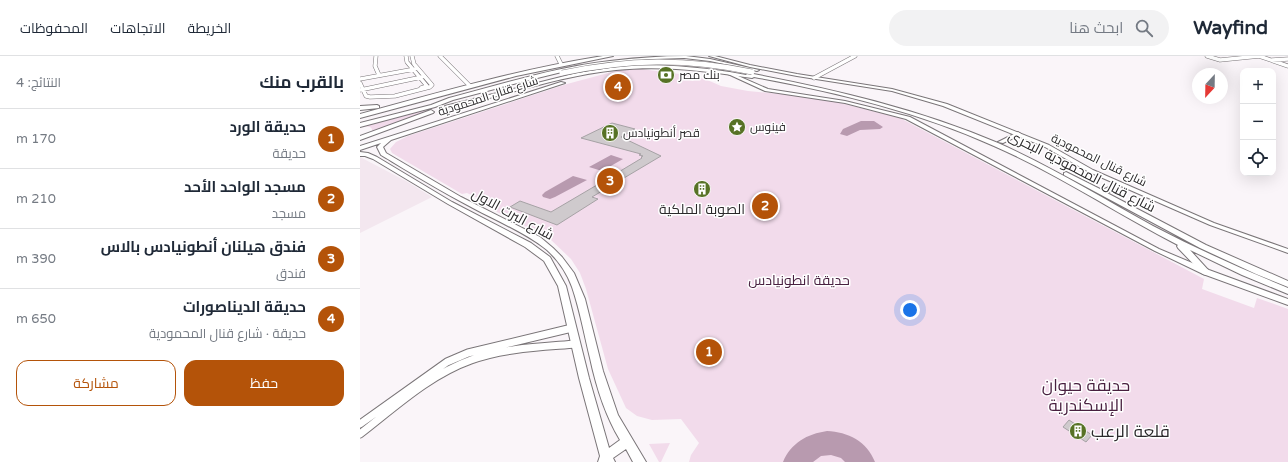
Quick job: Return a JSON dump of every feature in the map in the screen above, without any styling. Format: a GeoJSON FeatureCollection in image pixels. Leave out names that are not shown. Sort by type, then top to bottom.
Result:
{"type":"FeatureCollection","features":[{"type":"Feature","properties":{"kind":"main road","name":"شارع قنال المحمودية"},"geometry":{"type":"LineString","coordinates":[[360,116],[509,75],[561,64],[611,56]]}},
{"type":"Feature","properties":{"kind":"main road"},"geometry":{"type":"LineString","coordinates":[[433,106],[473,93],[570,69],[658,56]]}},
{"type":"Feature","properties":{"kind":"main road"},"geometry":{"type":"LineString","coordinates":[[687,56],[821,82],[855,91]]}},
{"type":"Feature","properties":{"kind":"main road"},"geometry":{"type":"LineString","coordinates":[[638,66],[634,64],[635,62],[645,58],[672,57],[696,58],[700,60],[688,67]]}},
{"type":"Feature","properties":{"kind":"main road"},"geometry":{"type":"LineString","coordinates":[[624,60],[629,62],[629,65],[624,67]]}},
{"type":"Feature","properties":{"kind":"main road"},"geometry":{"type":"LineString","coordinates":[[703,68],[700,67],[709,62],[716,61]]}},
{"type":"Feature","properties":{"kind":"main road"},"geometry":{"type":"LineString","coordinates":[[360,126],[433,106],[564,74],[613,66],[655,63],[698,65],[855,91]]}},
{"type":"Feature","properties":{"kind":"main road"},"geometry":{"type":"LineString","coordinates":[[448,106],[578,74],[638,66],[703,68],[865,98]]}},
{"type":"Feature","properties":{"kind":"main road","name":"شارع قنال المحمودية"},"geometry":{"type":"LineString","coordinates":[[360,148],[555,85],[624,67]]}},
{"type":"Feature","properties":{"kind":"main road"},"geometry":{"type":"LineString","coordinates":[[750,73],[865,98]]}},
{"type":"Feature","properties":{"kind":"main road"},"geometry":{"type":"LineString","coordinates":[[448,106],[564,74]]}},
{"type":"Feature","properties":{"kind":"main road","name":"شارع قنال المحمودية البحرى"},"geometry":{"type":"LineString","coordinates":[[855,91],[932,115],[1001,142],[1213,252],[1288,284]]}},
{"type":"Feature","properties":{"kind":"main road"},"geometry":{"type":"LineString","coordinates":[[413,101],[473,93]]}},
{"type":"Feature","properties":{"kind":"main road","name":"شارع قنال المحمودية البحرى"},"geometry":{"type":"LineString","coordinates":[[865,98],[931,119],[1003,148],[1054,173],[1174,240],[1233,268],[1288,291]]}},
{"type":"Feature","properties":{"kind":"main road"},"geometry":{"type":"LineString","coordinates":[[360,108],[396,106]]}},
{"type":"Feature","properties":{"kind":"main road","name":"شارع قنال المحمودية"},"geometry":{"type":"LineString","coordinates":[[360,137],[448,106]]}},
{"type":"Feature","properties":{"kind":"main road"},"geometry":{"type":"LineString","coordinates":[[360,126],[368,130],[360,137]]}},
{"type":"Feature","properties":{"kind":"main road"},"geometry":{"type":"LineString","coordinates":[[1001,142],[1018,134]]}},
{"type":"Feature","properties":{"kind":"main road","name":"شارع البرت الاول"},"geometry":{"type":"LineString","coordinates":[[390,138],[380,147],[381,152],[433,183],[537,239],[560,258],[569,271],[579,296],[598,372],[619,428],[640,462]]}},
{"type":"Feature","properties":{"kind":"main road","name":"شارع البرت الاول"},"geometry":{"type":"LineString","coordinates":[[360,154],[375,158],[423,187],[528,245],[547,260],[562,286],[584,378],[606,460]]}},
{"type":"Feature","properties":{"kind":"main road"},"geometry":{"type":"LineString","coordinates":[[423,187],[433,183]]}},
{"type":"Feature","properties":{"kind":"main road"},"geometry":{"type":"LineString","coordinates":[[1101,193],[1121,184]]}},
{"type":"Feature","properties":{"kind":"main road"},"geometry":{"type":"LineString","coordinates":[[498,228],[507,223]]}},
{"type":"Feature","properties":{"kind":"main road"},"geometry":{"type":"LineString","coordinates":[[1174,240],[1206,272]]}},
{"type":"Feature","properties":{"kind":"main road"},"geometry":{"type":"LineString","coordinates":[[606,460],[628,441]]}},
{"type":"Feature","properties":{"kind":"street"},"geometry":{"type":"LineString","coordinates":[[376,56],[375,66],[379,75]]}},
{"type":"Feature","properties":{"kind":"street"},"geometry":{"type":"LineString","coordinates":[[406,56],[407,62],[432,85]]}},
{"type":"Feature","properties":{"kind":"street"},"geometry":{"type":"LineString","coordinates":[[412,56],[415,69]]}},
{"type":"Feature","properties":{"kind":"street"},"geometry":{"type":"LineString","coordinates":[[440,56],[470,86]]}},
{"type":"Feature","properties":{"kind":"street"},"geometry":{"type":"LineString","coordinates":[[557,56],[561,64]]}},
{"type":"Feature","properties":{"kind":"street","name":"شارع قنال المحمودية"},"geometry":{"type":"LineString","coordinates":[[711,56],[750,66],[883,89],[920,97],[957,108],[1052,149],[1083,167],[1226,230],[1288,251]]}},
{"type":"Feature","properties":{"kind":"street"},"geometry":{"type":"LineString","coordinates":[[814,78],[855,56]]}},
{"type":"Feature","properties":{"kind":"street"},"geometry":{"type":"LineString","coordinates":[[1207,56],[1216,60],[1259,56],[1288,65]]}},
{"type":"Feature","properties":{"kind":"street"},"geometry":{"type":"LineString","coordinates":[[1225,56],[1234,59]]}},
{"type":"Feature","properties":{"kind":"street"},"geometry":{"type":"LineString","coordinates":[[1242,56],[1248,58]]}},
{"type":"Feature","properties":{"kind":"street"},"geometry":{"type":"LineString","coordinates":[[1269,60],[1288,59]]}},
{"type":"Feature","properties":{"kind":"street"},"geometry":{"type":"LineString","coordinates":[[360,79],[415,69]]}},
{"type":"Feature","properties":{"kind":"street"},"geometry":{"type":"LineString","coordinates":[[729,73],[767,90],[845,102],[908,118],[1143,242],[1206,272],[1288,302]]}},
{"type":"Feature","properties":{"kind":"street"},"geometry":{"type":"LineString","coordinates":[[422,77],[427,86]]}},
{"type":"Feature","properties":{"kind":"street"},"geometry":{"type":"LineString","coordinates":[[361,89],[422,77]]}},
{"type":"Feature","properties":{"kind":"street"},"geometry":{"type":"LineString","coordinates":[[360,83],[361,89],[368,97],[386,97],[410,92],[432,85]]}},
{"type":"Feature","properties":{"kind":"street"},"geometry":{"type":"LineString","coordinates":[[386,97],[432,85]]}},
{"type":"Feature","properties":{"kind":"street"},"geometry":{"type":"LineString","coordinates":[[360,434],[385,410],[434,371],[468,352],[572,328]]}},
{"type":"Feature","properties":{"kind":"street"},"geometry":{"type":"LineString","coordinates":[[360,424],[385,410],[432,379],[470,360],[509,352],[576,344]]}},
{"type":"Feature","properties":{"kind":"shaded area"},"geometry":{"type":"Polygon","coordinates":[[[861,121],[874,121],[883,127],[880,129],[860,130],[847,136],[840,134],[843,129],[861,121]]]}},
{"type":"Feature","properties":{"kind":"shaded area"},"geometry":{"type":"Polygon","coordinates":[[[611,155],[623,159],[602,171],[589,167],[611,155]]]}},
{"type":"Feature","properties":{"kind":"shaded area"},"geometry":{"type":"Polygon","coordinates":[[[360,157],[406,181],[432,197],[360,233],[360,157]]]}},
{"type":"Feature","properties":{"kind":"shaded area"},"geometry":{"type":"Polygon","coordinates":[[[573,176],[587,180],[550,199],[543,197],[542,195],[545,192],[573,176]]]}},
{"type":"Feature","properties":{"kind":"shaded area"},"geometry":{"type":"Polygon","coordinates":[[[827,431],[842,433],[856,439],[867,448],[875,462],[845,462],[841,458],[831,455],[821,456],[813,462],[783,462],[786,455],[800,440],[813,434],[827,431]]]}},
{"type":"Feature","properties":{"kind":"green space","name":"حديقة انطونيادس"},"geometry":{"type":"Polygon","coordinates":[[[623,69],[641,69],[695,76],[693,77],[705,79],[721,86],[748,91],[804,96],[841,103],[900,118],[1204,279],[1202,289],[1254,308],[1257,298],[1288,309],[1288,462],[689,462],[691,455],[699,443],[681,419],[652,420],[637,416],[626,408],[608,369],[586,289],[580,273],[571,259],[549,238],[483,205],[486,202],[467,193],[462,194],[392,153],[390,149],[396,142],[408,136],[567,84],[623,69]]]}},
{"type":"Feature","properties":{"kind":"green space"},"geometry":{"type":"Polygon","coordinates":[[[441,106],[372,131],[370,127],[362,126],[441,106]]]}},
{"type":"Feature","properties":{"kind":"green space"},"geometry":{"type":"Polygon","coordinates":[[[670,443],[661,462],[659,462],[649,444],[670,443]]]}},
{"type":"Feature","properties":{"kind":"building"},"geometry":{"type":"Polygon","coordinates":[[[612,123],[635,129],[621,137],[661,156],[592,197],[598,199],[557,225],[510,207],[520,201],[551,212],[602,182],[600,181],[612,176],[642,158],[641,157],[643,156],[639,155],[641,154],[581,138],[612,123]]]}},
{"type":"Feature","properties":{"kind":"building"},"geometry":{"type":"Polygon","coordinates":[[[770,199],[775,210],[760,213],[755,202],[770,199]]]}},
{"type":"Feature","properties":{"kind":"building","name":"قلعة الرعب"},"geometry":{"type":"Polygon","coordinates":[[[1069,420],[1092,435],[1086,442],[1063,427],[1069,420]]]}},
{"type":"Feature","properties":{"kind":"place","name":"بنك مصر"},"geometry":{"type":"Point","coordinates":[666,75]}},
{"type":"Feature","properties":{"kind":"place","name":"حديقة الديناصورات"},"geometry":{"type":"Point","coordinates":[618,87]}},
{"type":"Feature","properties":{"kind":"place","name":"فينوس"},"geometry":{"type":"Point","coordinates":[737,127]}},
{"type":"Feature","properties":{"kind":"place","name":"قصر أنطونيادس"},"geometry":{"type":"Point","coordinates":[610,133]}},
{"type":"Feature","properties":{"kind":"place","name":"فندق هيلنان أنطونيادس بالاس"},"geometry":{"type":"Point","coordinates":[610,181]}},
{"type":"Feature","properties":{"kind":"place","name":"الصوبة الملكية"},"geometry":{"type":"Point","coordinates":[702,189]}},
{"type":"Feature","properties":{"kind":"place","name":"مسجد الواحد الأحد"},"geometry":{"type":"Point","coordinates":[765,206]}},
{"type":"Feature","properties":{"kind":"place","name":"حديقة الورد"},"geometry":{"type":"Point","coordinates":[709,352]}},
{"type":"Feature","properties":{"kind":"place","name":"قلعة الرعب"},"geometry":{"type":"Point","coordinates":[1078,431]}},
{"type":"Feature","properties":{"kind":"park label","name":"حديقة حيوان الإسكندرية"},"geometry":{"type":"Point","coordinates":[1086,395]}}]}
